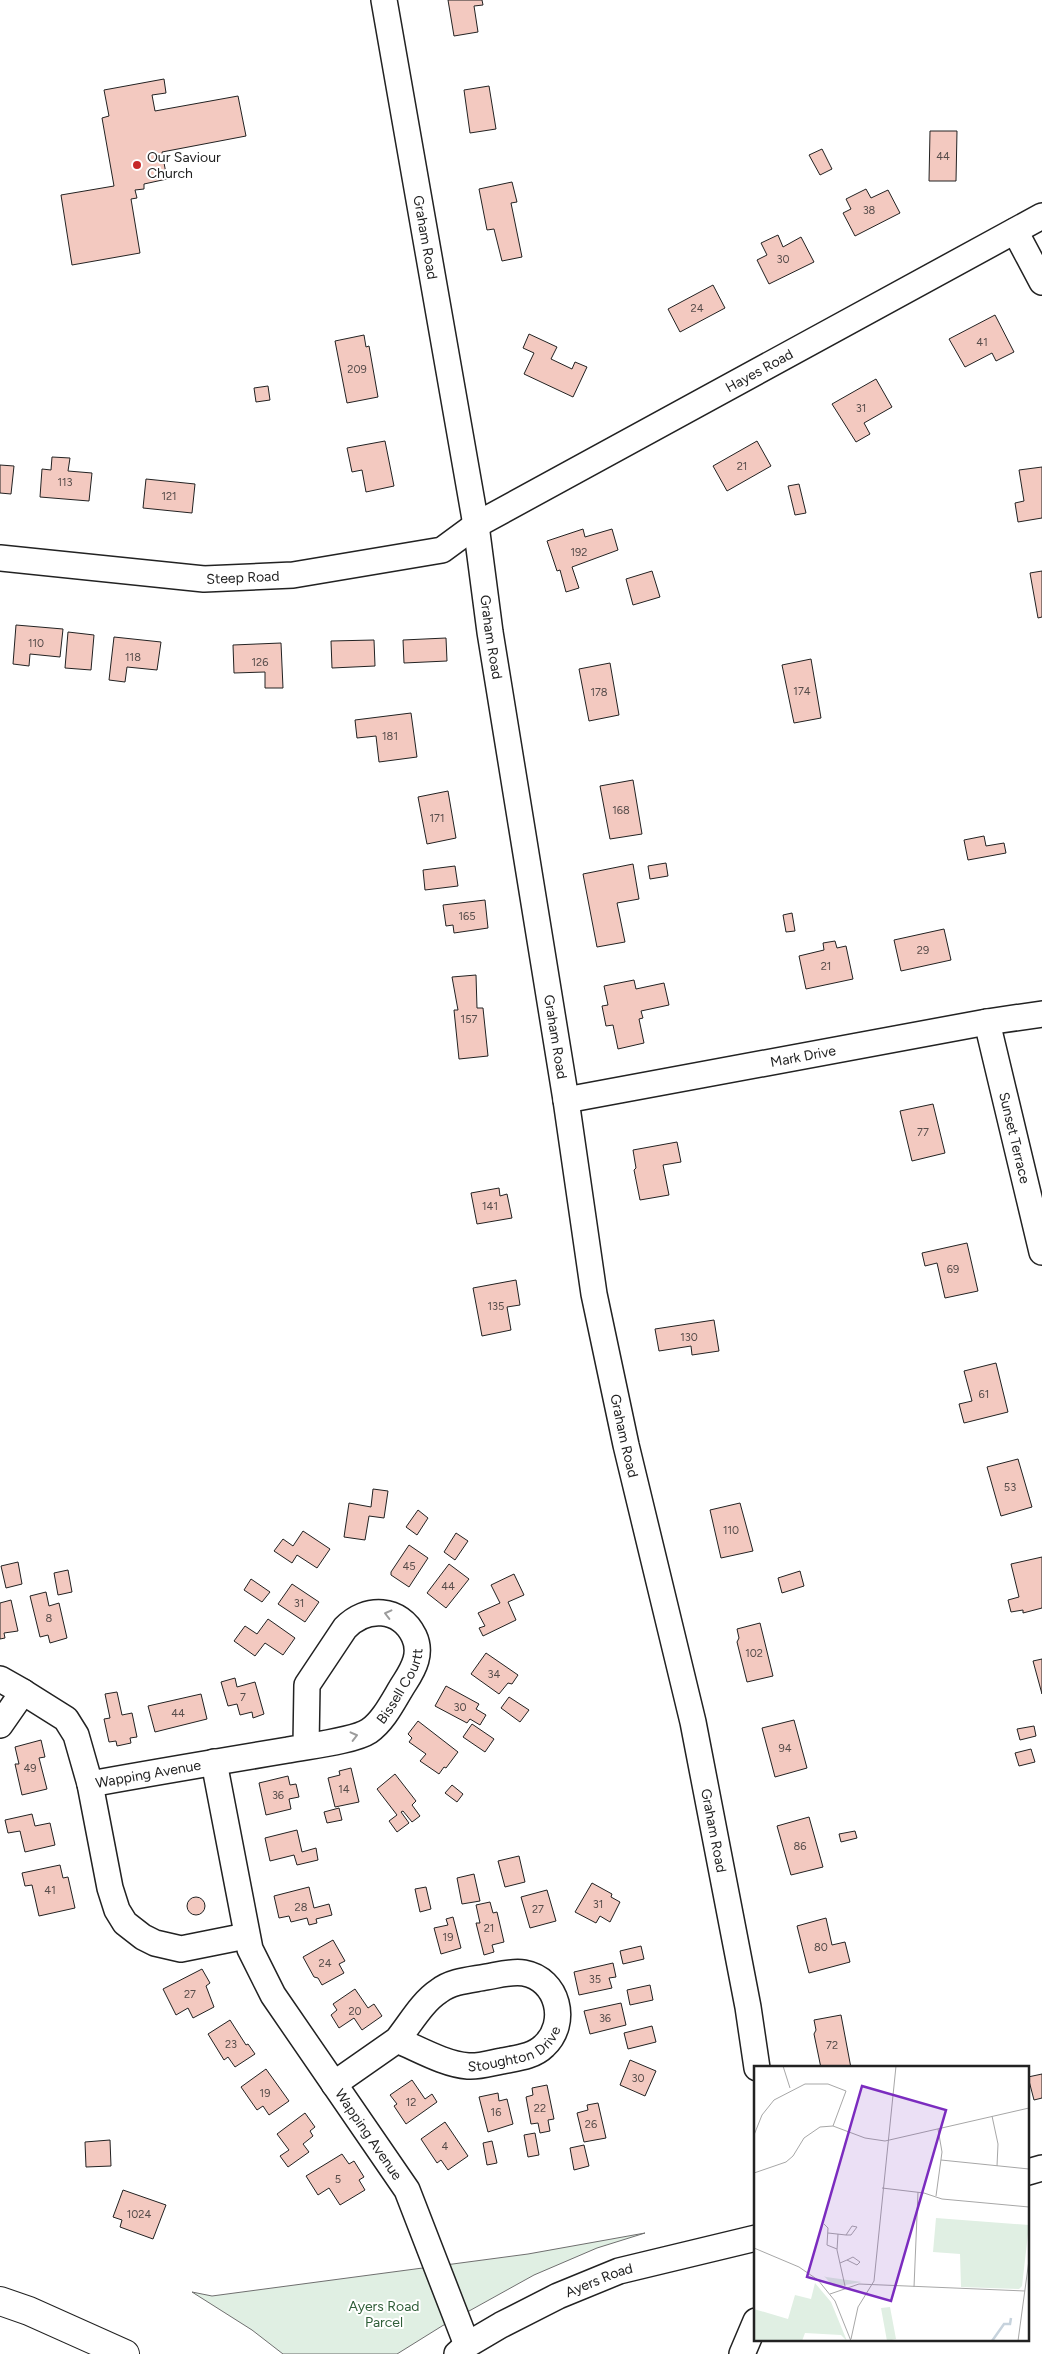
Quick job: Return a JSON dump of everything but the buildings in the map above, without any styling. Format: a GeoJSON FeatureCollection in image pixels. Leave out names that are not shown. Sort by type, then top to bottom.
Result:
{"type":"FeatureCollection","features":[{"type":"Feature","properties":{"kind":"main road"},"geometry":{"type":"LineString","coordinates":[[0,2301],[29,2311],[125,2354]]}},
{"type":"Feature","properties":{"kind":"street","name":"Graham Road"},"geometry":{"type":"LineString","coordinates":[[384,0],[476,525],[492,642],[566,1100],[594,1294],[626,1445],[693,1722],[748,2007],[757,2066]]}},
{"type":"Feature","properties":{"kind":"street","name":"Hayes Road"},"geometry":{"type":"LineString","coordinates":[[476,525],[1042,216]]}},
{"type":"Feature","properties":{"kind":"street"},"geometry":{"type":"LineString","coordinates":[[1015,231],[1042,282]]}},
{"type":"Feature","properties":{"kind":"street","name":"Steep Road"},"geometry":{"type":"LineString","coordinates":[[0,558],[204,579],[293,575],[442,550],[476,525]]}},
{"type":"Feature","properties":{"kind":"street","name":"Mark Drive"},"geometry":{"type":"LineString","coordinates":[[566,1100],[987,1022],[1042,1014]]}},
{"type":"Feature","properties":{"kind":"street","name":"Sunset Terrace"},"geometry":{"type":"LineString","coordinates":[[987,1022],[1042,1252]]}},
{"type":"Feature","properties":{"kind":"street","name":"Bissell Courtt"},"geometry":{"type":"LineString","coordinates":[[214,1762],[306,1746],[359,1736],[376,1726],[414,1668],[417,1658],[416,1639],[404,1622],[395,1616],[382,1612],[369,1613],[352,1621],[345,1628],[307,1685],[306,1746]]}},
{"type":"Feature","properties":{"kind":"street"},"geometry":{"type":"LineString","coordinates":[[0,1679],[66,1720],[72,1726],[80,1744],[90,1784]]}},
{"type":"Feature","properties":{"kind":"street"},"geometry":{"type":"LineString","coordinates":[[0,1726],[23,1692]]}},
{"type":"Feature","properties":{"kind":"street","name":"Wapping Avenue"},"geometry":{"type":"LineString","coordinates":[[246,1936],[181,1949],[155,1943],[143,1937],[125,1923],[117,1910],[110,1888],[90,1784],[214,1762],[250,1949],[272,1995],[407,2190],[462,2350]]}},
{"type":"Feature","properties":{"kind":"street","name":"Stoughton Drive"},"geometry":{"type":"LineString","coordinates":[[334,2084],[397,2040],[434,1994],[448,1986],[513,1972],[523,1972],[533,1975],[550,1988],[558,2008],[556,2029],[543,2047],[528,2055],[478,2066],[468,2066],[449,2061],[397,2040]]}},
{"type":"Feature","properties":{"kind":"street","name":"Ayers Road"},"geometry":{"type":"LineString","coordinates":[[462,2350],[501,2325],[558,2296],[619,2271],[754,2238]]}},
{"type":"Feature","properties":{"kind":"street"},"geometry":{"type":"LineString","coordinates":[[742,2354],[754,2326]]}},
{"type":"Feature","properties":{"kind":"green space","name":"Ayers Road Parcel"},"geometry":{"type":"Polygon","coordinates":[[[645,2233],[597,2248],[534,2275],[442,2326],[397,2354],[283,2354],[252,2330],[192,2292],[212,2296],[528,2254],[645,2233]]]}},
{"type":"Feature","properties":{"kind":"place","name":"Our Saviour Church"},"geometry":{"type":"Point","coordinates":[137,165]}}]}
